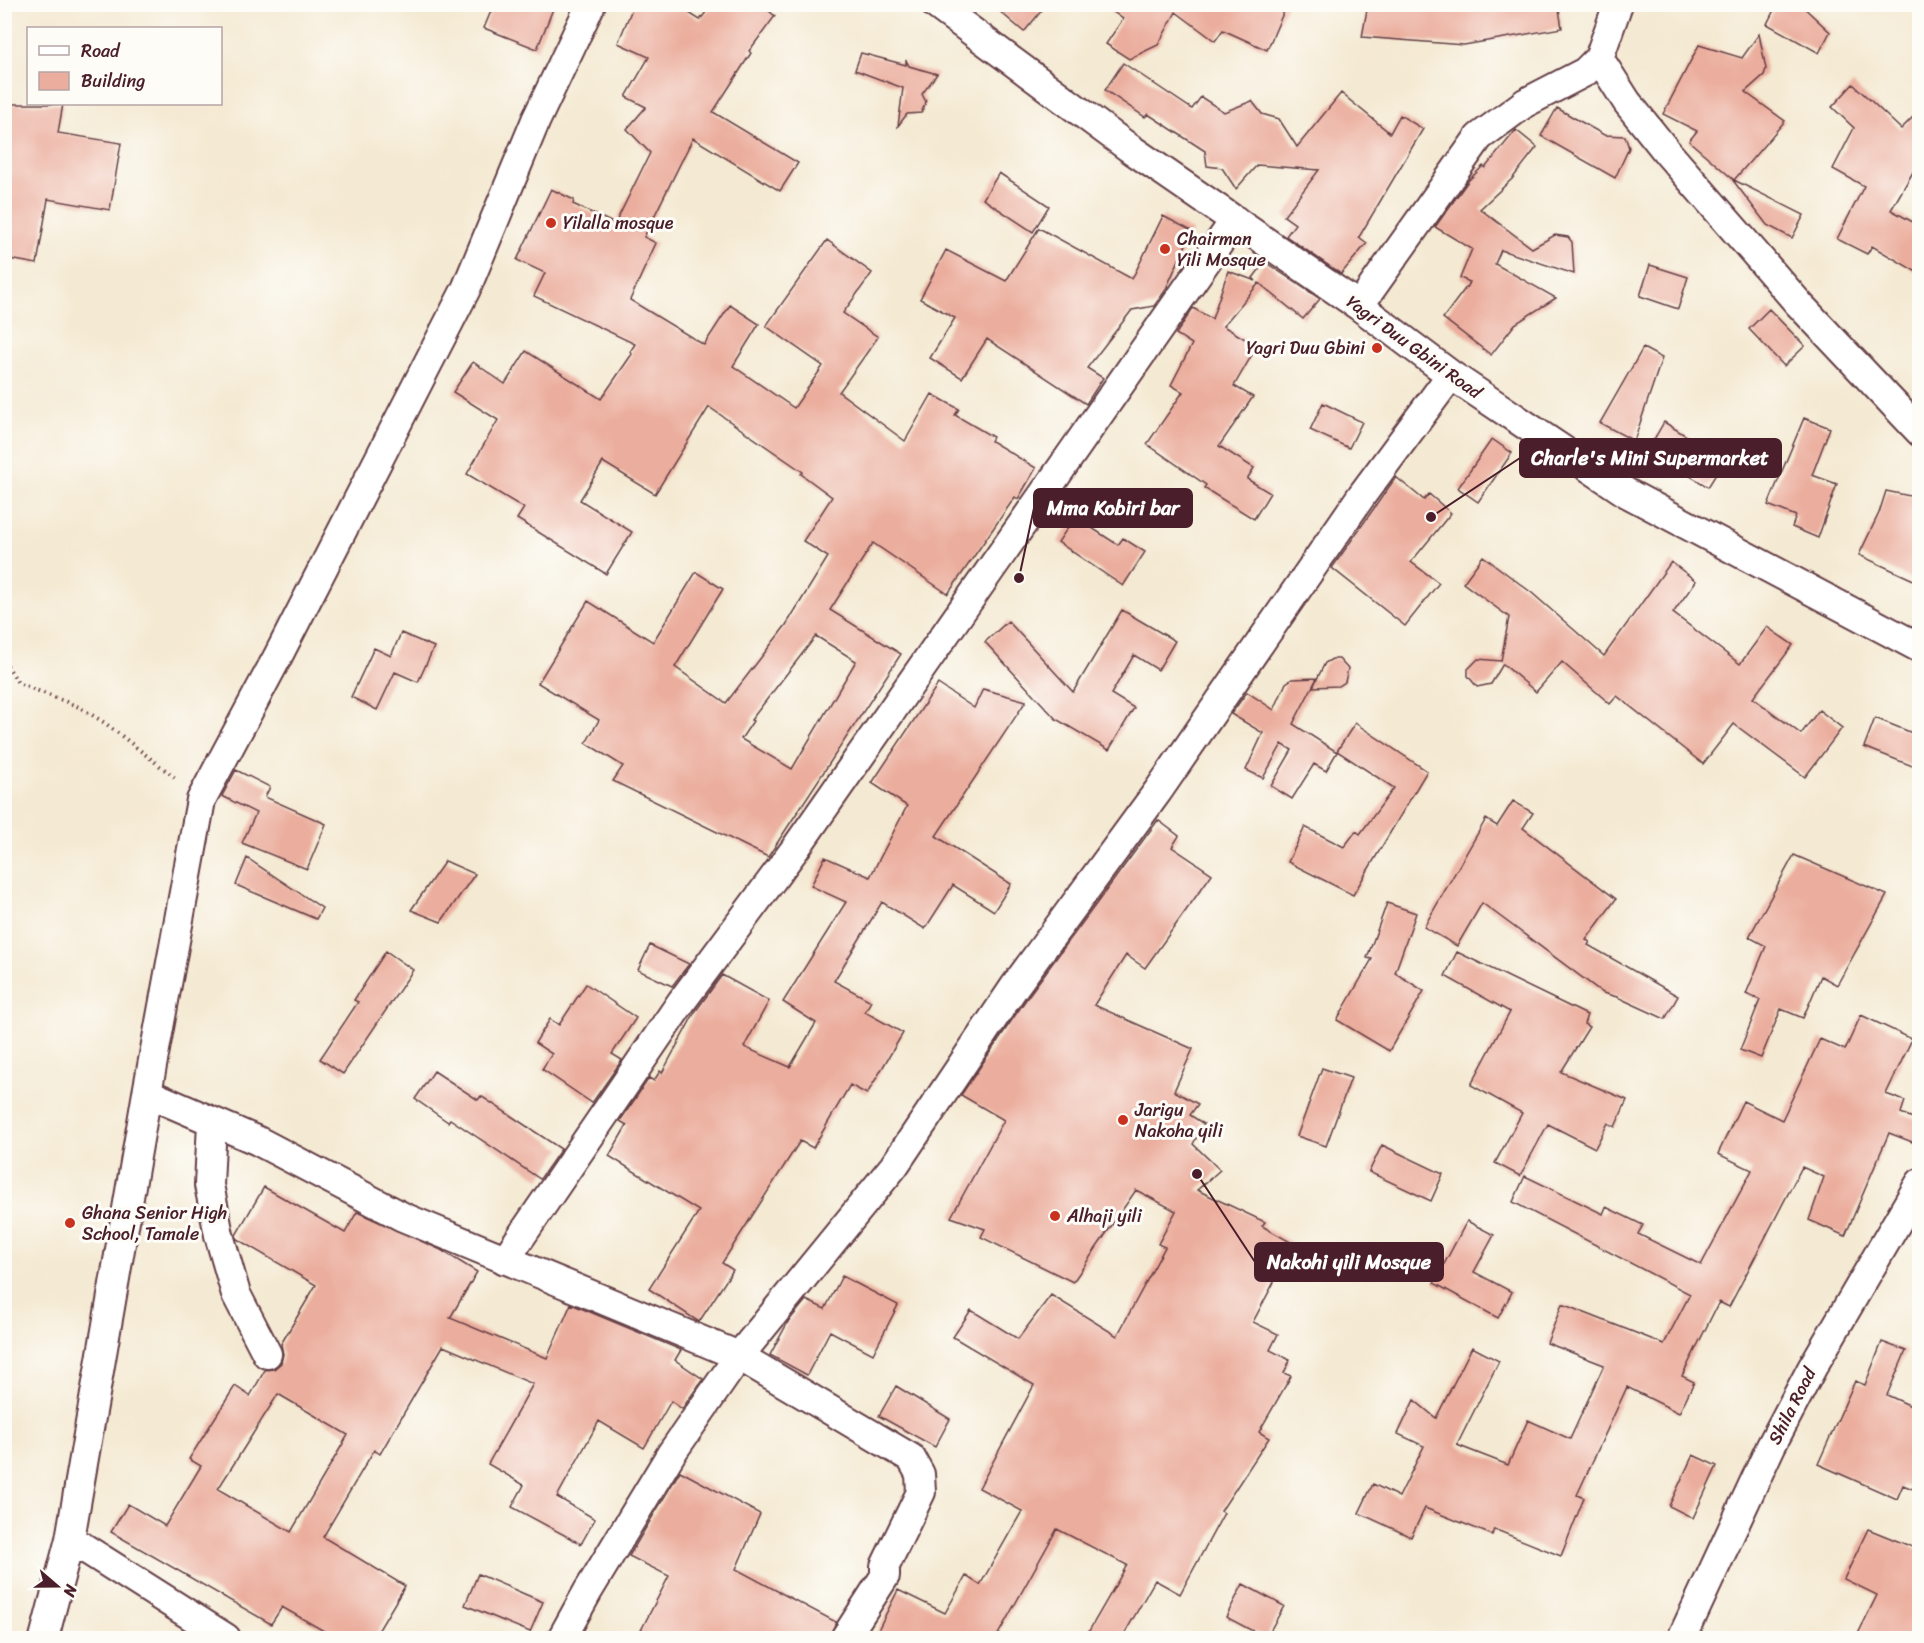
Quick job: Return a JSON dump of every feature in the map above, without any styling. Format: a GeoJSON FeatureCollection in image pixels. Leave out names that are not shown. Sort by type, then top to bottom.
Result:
{"type":"FeatureCollection","features":[{"type":"Feature","properties":{"kind":"street"},"geometry":{"type":"LineString","coordinates":[[44,1638],[70,1539],[147,1093],[201,800],[289,636],[466,289],[536,120],[591,4]]}},
{"type":"Feature","properties":{"kind":"street","name":"Yagri Duu Gbini Road"},"geometry":{"type":"LineString","coordinates":[[935,4],[1128,147],[1359,306],[1451,375],[1628,493],[1920,648]]}},
{"type":"Feature","properties":{"kind":"street"},"geometry":{"type":"LineString","coordinates":[[1359,306],[1479,137],[1525,103],[1585,72],[1599,58],[1618,4]]}},
{"type":"Feature","properties":{"kind":"street"},"geometry":{"type":"LineString","coordinates":[[1599,58],[1627,102],[1667,152],[1799,304],[1918,426]]}},
{"type":"Feature","properties":{"kind":"street"},"geometry":{"type":"LineString","coordinates":[[505,1260],[682,1001],[795,849],[1235,220]]}},
{"type":"Feature","properties":{"kind":"street"},"geometry":{"type":"LineString","coordinates":[[562,1638],[671,1454],[739,1356],[894,1166],[1015,986],[1158,791],[1362,495],[1451,375]]}},
{"type":"Feature","properties":{"kind":"street"},"geometry":{"type":"LineString","coordinates":[[147,1093],[258,1141],[403,1217],[739,1356],[911,1458],[920,1474],[921,1492],[885,1566],[885,1576],[845,1638]]}},
{"type":"Feature","properties":{"kind":"street"},"geometry":{"type":"LineString","coordinates":[[212,1122],[209,1185],[219,1234],[236,1294],[267,1354]]}},
{"type":"Feature","properties":{"kind":"street","name":"Shila Road"},"geometry":{"type":"LineString","coordinates":[[1682,1638],[1771,1446],[1812,1368],[1920,1183]]}},
{"type":"Feature","properties":{"kind":"street"},"geometry":{"type":"LineString","coordinates":[[70,1539],[226,1638]]}},
{"type":"Feature","properties":{"kind":"path"},"geometry":{"type":"LineString","coordinates":[[4,660],[18,683],[79,707],[105,723],[201,800]]}},
{"type":"Feature","properties":{"kind":"building"},"geometry":{"type":"Polygon","coordinates":[[[494,4],[555,4],[537,49],[484,28],[494,4]]]}},
{"type":"Feature","properties":{"kind":"building"},"geometry":{"type":"Polygon","coordinates":[[[634,4],[675,4],[700,20],[712,4],[760,4],[775,16],[749,51],[751,53],[713,112],[798,163],[780,191],[693,138],[644,237],[656,243],[630,300],[704,345],[730,305],[759,324],[733,366],[794,408],[823,366],[766,326],[827,240],[872,273],[843,313],[878,337],[839,392],[905,441],[932,394],[959,409],[955,415],[993,437],[991,441],[1036,468],[1018,499],[1015,497],[948,594],[873,543],[830,610],[901,654],[768,857],[613,781],[623,766],[586,743],[599,720],[538,683],[588,601],[653,642],[696,572],[723,589],[675,667],[726,703],[786,625],[828,557],[803,541],[832,497],[801,474],[803,472],[709,407],[655,494],[603,462],[580,500],[632,532],[606,574],[517,519],[524,508],[467,474],[498,420],[453,392],[473,362],[505,384],[526,351],[601,399],[632,354],[630,352],[635,344],[534,296],[545,273],[517,260],[551,189],[574,200],[573,204],[615,224],[650,153],[627,129],[646,107],[626,97],[649,57],[618,43],[634,4]],[[816,636],[751,720],[753,721],[741,739],[792,769],[856,661],[816,636]]]}},
{"type":"Feature","properties":{"kind":"building"},"geometry":{"type":"Polygon","coordinates":[[[991,4],[1047,4],[1024,32],[991,4]]]}},
{"type":"Feature","properties":{"kind":"building"},"geometry":{"type":"Polygon","coordinates":[[[1102,4],[1287,4],[1267,50],[1223,30],[1215,41],[1176,12],[1158,45],[1129,59],[1106,44],[1123,19],[1102,4]]]}},
{"type":"Feature","properties":{"kind":"building"},"geometry":{"type":"Polygon","coordinates":[[[1368,4],[1558,4],[1562,28],[1464,45],[1362,37],[1368,4]]]}},
{"type":"Feature","properties":{"kind":"building"},"geometry":{"type":"Polygon","coordinates":[[[1777,4],[1800,4],[1830,32],[1819,53],[1767,24],[1777,4]]]}},
{"type":"Feature","properties":{"kind":"building"},"geometry":{"type":"Polygon","coordinates":[[[1759,34],[1766,69],[1764,75],[1745,92],[1785,121],[1734,180],[1689,141],[1697,131],[1663,114],[1699,45],[1742,58],[1759,34]]]}},
{"type":"Feature","properties":{"kind":"building"},"geometry":{"type":"Polygon","coordinates":[[[861,53],[906,65],[906,60],[909,66],[937,74],[922,94],[926,102],[921,113],[907,114],[898,126],[903,88],[855,70],[861,53]]]}},
{"type":"Feature","properties":{"kind":"building"},"geometry":{"type":"Polygon","coordinates":[[[1123,63],[1192,109],[1201,97],[1224,112],[1252,101],[1262,114],[1279,119],[1297,147],[1341,93],[1390,133],[1400,115],[1423,129],[1359,237],[1367,243],[1341,274],[1286,236],[1295,224],[1284,216],[1319,170],[1257,165],[1236,189],[1222,168],[1207,166],[1205,151],[1148,114],[1145,117],[1105,90],[1123,63]]]}},
{"type":"Feature","properties":{"kind":"building"},"geometry":{"type":"Polygon","coordinates":[[[1853,84],[1901,129],[1920,110],[1920,160],[1891,210],[1920,226],[1920,274],[1872,246],[1867,254],[1837,239],[1864,186],[1833,169],[1854,128],[1832,107],[1853,84]]]}},
{"type":"Feature","properties":{"kind":"building"},"geometry":{"type":"Polygon","coordinates":[[[10,104],[63,105],[58,133],[121,143],[110,210],[48,199],[37,264],[4,258],[4,138],[10,104]]]}},
{"type":"Feature","properties":{"kind":"building"},"geometry":{"type":"Polygon","coordinates":[[[1557,108],[1604,135],[1625,136],[1629,148],[1615,178],[1541,136],[1557,108]]]}},
{"type":"Feature","properties":{"kind":"building"},"geometry":{"type":"Polygon","coordinates":[[[1516,130],[1537,147],[1512,179],[1480,209],[1532,248],[1555,235],[1568,237],[1572,242],[1574,274],[1501,250],[1495,264],[1556,298],[1515,324],[1491,355],[1443,318],[1470,282],[1460,278],[1472,249],[1435,227],[1468,181],[1483,166],[1485,168],[1516,130]]]}},
{"type":"Feature","properties":{"kind":"building"},"geometry":{"type":"Polygon","coordinates":[[[999,173],[1049,206],[1033,232],[983,199],[999,173]]]}},
{"type":"Feature","properties":{"kind":"building"},"geometry":{"type":"Polygon","coordinates":[[[1732,179],[1804,215],[1792,238],[1767,225],[1732,179]]]}},
{"type":"Feature","properties":{"kind":"building"},"geometry":{"type":"Polygon","coordinates":[[[1163,216],[1192,231],[1165,291],[1154,306],[1132,310],[1087,368],[1103,378],[1086,404],[987,339],[962,378],[930,358],[955,318],[920,299],[946,250],[1006,281],[1039,228],[1132,279],[1163,216]]]}},
{"type":"Feature","properties":{"kind":"building"},"geometry":{"type":"Polygon","coordinates":[[[1265,262],[1320,299],[1303,319],[1259,283],[1223,326],[1257,346],[1234,386],[1253,397],[1219,446],[1254,468],[1247,479],[1270,493],[1254,519],[1204,488],[1206,485],[1147,444],[1183,392],[1171,385],[1192,344],[1176,334],[1193,308],[1212,319],[1228,271],[1256,281],[1253,278],[1265,262]]]}},
{"type":"Feature","properties":{"kind":"building"},"geometry":{"type":"Polygon","coordinates":[[[1650,265],[1688,277],[1678,309],[1640,296],[1650,265]]]}},
{"type":"Feature","properties":{"kind":"building"},"geometry":{"type":"Polygon","coordinates":[[[1769,309],[1805,346],[1784,366],[1749,329],[1769,309]]]}},
{"type":"Feature","properties":{"kind":"building"},"geometry":{"type":"Polygon","coordinates":[[[1643,348],[1662,358],[1634,441],[1600,423],[1643,348]]]}},
{"type":"Feature","properties":{"kind":"building"},"geometry":{"type":"Polygon","coordinates":[[[1323,403],[1362,422],[1349,448],[1310,430],[1323,403]]]}},
{"type":"Feature","properties":{"kind":"building"},"geometry":{"type":"Polygon","coordinates":[[[1804,418],[1830,428],[1812,475],[1837,484],[1818,538],[1792,527],[1796,516],[1768,505],[1804,418]]]}},
{"type":"Feature","properties":{"kind":"building"},"geometry":{"type":"Polygon","coordinates":[[[1664,422],[1725,460],[1708,487],[1648,450],[1664,422]]]}},
{"type":"Feature","properties":{"kind":"building"},"geometry":{"type":"Polygon","coordinates":[[[1492,439],[1512,453],[1478,502],[1458,488],[1492,439]]]}},
{"type":"Feature","properties":{"kind":"building"},"geometry":{"type":"Polygon","coordinates":[[[1396,477],[1424,500],[1429,494],[1451,513],[1411,562],[1439,583],[1405,626],[1332,568],[1396,477]]]}},
{"type":"Feature","properties":{"kind":"building"},"geometry":{"type":"Polygon","coordinates":[[[1886,491],[1920,498],[1920,583],[1859,555],[1879,513],[1886,491]]]}},
{"type":"Feature","properties":{"kind":"building"},"geometry":{"type":"Polygon","coordinates":[[[1075,517],[1118,545],[1123,538],[1145,552],[1123,586],[1058,542],[1075,517]]]}},
{"type":"Feature","properties":{"kind":"building"},"geometry":{"type":"Polygon","coordinates":[[[1483,556],[1532,593],[1604,656],[1671,562],[1696,581],[1673,613],[1740,664],[1767,627],[1793,645],[1753,698],[1801,734],[1819,710],[1842,728],[1805,777],[1734,724],[1703,764],[1617,696],[1610,704],[1562,662],[1536,692],[1503,664],[1491,684],[1477,687],[1468,676],[1468,669],[1478,659],[1501,661],[1509,617],[1463,583],[1483,556]]]}},
{"type":"Feature","properties":{"kind":"building"},"geometry":{"type":"Polygon","coordinates":[[[1122,610],[1175,641],[1158,670],[1134,655],[1111,694],[1134,708],[1109,750],[1056,719],[985,642],[1008,621],[1073,692],[1122,610]]]}},
{"type":"Feature","properties":{"kind":"building"},"geometry":{"type":"Polygon","coordinates":[[[401,633],[434,647],[418,682],[395,672],[377,710],[351,697],[374,648],[391,656],[401,633]]]}},
{"type":"Feature","properties":{"kind":"building"},"geometry":{"type":"Polygon","coordinates":[[[1332,659],[1339,659],[1348,669],[1345,682],[1339,686],[1313,687],[1325,663],[1332,659]]]}},
{"type":"Feature","properties":{"kind":"building"},"geometry":{"type":"Polygon","coordinates":[[[1317,678],[1293,724],[1337,752],[1326,771],[1314,764],[1292,799],[1271,786],[1292,750],[1282,744],[1263,778],[1246,770],[1263,733],[1231,714],[1247,692],[1274,710],[1286,683],[1292,679],[1317,678]]]}},
{"type":"Feature","properties":{"kind":"building"},"geometry":{"type":"Polygon","coordinates":[[[938,684],[974,708],[983,689],[1026,701],[936,836],[1011,884],[994,911],[953,885],[925,929],[882,902],[834,981],[871,1001],[865,1012],[903,1033],[867,1094],[850,1085],[813,1148],[800,1141],[722,1263],[733,1270],[699,1322],[649,1289],[699,1211],[609,1156],[627,1125],[620,1121],[649,1078],[654,1081],[660,1071],[662,1073],[695,1012],[722,975],[769,1001],[744,1047],[790,1067],[816,1023],[783,1002],[846,902],[811,886],[825,857],[870,877],[907,806],[872,783],[938,684]]]}},
{"type":"Feature","properties":{"kind":"building"},"geometry":{"type":"Polygon","coordinates":[[[1875,718],[1920,736],[1920,769],[1864,747],[1875,718]]]}},
{"type":"Feature","properties":{"kind":"building"},"geometry":{"type":"Polygon","coordinates":[[[1355,723],[1427,771],[1353,895],[1288,862],[1305,827],[1344,847],[1356,831],[1360,834],[1394,788],[1337,751],[1355,723]]]}},
{"type":"Feature","properties":{"kind":"building"},"geometry":{"type":"Polygon","coordinates":[[[236,770],[270,787],[265,797],[326,824],[307,869],[242,843],[256,813],[222,796],[236,770]]]}},
{"type":"Feature","properties":{"kind":"building"},"geometry":{"type":"Polygon","coordinates":[[[1513,801],[1533,813],[1523,828],[1616,899],[1586,940],[1590,942],[1588,945],[1678,996],[1665,1019],[1603,993],[1482,903],[1457,946],[1424,927],[1486,819],[1497,826],[1513,801]]]}},
{"type":"Feature","properties":{"kind":"building"},"geometry":{"type":"Polygon","coordinates":[[[1158,820],[1179,836],[1172,847],[1212,874],[1145,968],[1126,955],[1094,1005],[1193,1049],[1174,1091],[1198,1104],[1190,1115],[1204,1124],[1193,1144],[1220,1170],[1197,1190],[1265,1222],[1262,1226],[1294,1244],[1253,1322],[1278,1334],[1270,1350],[1290,1360],[1284,1373],[1291,1376],[1259,1432],[1269,1438],[1221,1511],[1224,1513],[1180,1594],[1155,1580],[1122,1638],[1085,1638],[1127,1565],[1057,1529],[996,1638],[874,1638],[898,1590],[945,1613],[966,1576],[980,1585],[1022,1511],[979,1488],[1034,1385],[953,1337],[971,1310],[1018,1339],[1051,1295],[1117,1336],[1165,1247],[1158,1244],[1176,1211],[1136,1190],[1073,1282],[981,1237],[985,1229],[951,1217],[1004,1120],[961,1095],[1029,995],[1158,820]]]}},
{"type":"Feature","properties":{"kind":"building"},"geometry":{"type":"Polygon","coordinates":[[[1794,855],[1887,895],[1837,985],[1821,976],[1803,1018],[1781,1009],[1761,1058],[1740,1050],[1760,1000],[1746,994],[1766,946],[1749,937],[1794,855]]]}},
{"type":"Feature","properties":{"kind":"building"},"geometry":{"type":"Polygon","coordinates":[[[247,858],[322,908],[316,919],[236,885],[247,858]]]}},
{"type":"Feature","properties":{"kind":"building"},"geometry":{"type":"Polygon","coordinates":[[[445,861],[475,874],[441,922],[411,910],[445,861]]]}},
{"type":"Feature","properties":{"kind":"building"},"geometry":{"type":"Polygon","coordinates":[[[1387,903],[1416,913],[1395,973],[1424,991],[1389,1051],[1337,1020],[1372,959],[1367,958],[1387,903]]]}},
{"type":"Feature","properties":{"kind":"building"},"geometry":{"type":"Polygon","coordinates":[[[650,945],[689,964],[672,986],[638,970],[650,945]]]}},
{"type":"Feature","properties":{"kind":"building"},"geometry":{"type":"Polygon","coordinates":[[[386,951],[413,970],[343,1074],[320,1059],[358,1002],[354,1000],[386,951]]]}},
{"type":"Feature","properties":{"kind":"building"},"geometry":{"type":"Polygon","coordinates":[[[1457,952],[1587,1015],[1584,1024],[1589,1027],[1561,1072],[1627,1100],[1615,1127],[1608,1123],[1595,1148],[1548,1124],[1520,1176],[1495,1163],[1522,1113],[1471,1085],[1510,1012],[1445,976],[1457,952]]]}},
{"type":"Feature","properties":{"kind":"building"},"geometry":{"type":"Polygon","coordinates":[[[586,984],[636,1018],[612,1054],[622,1060],[592,1103],[542,1069],[552,1054],[535,1043],[550,1019],[559,1025],[586,984]]]}},
{"type":"Feature","properties":{"kind":"building"},"geometry":{"type":"Polygon","coordinates":[[[1861,1015],[1912,1039],[1886,1094],[1905,1101],[1901,1113],[1920,1121],[1920,1145],[1889,1133],[1845,1236],[1809,1220],[1824,1177],[1802,1167],[1729,1307],[1719,1302],[1682,1376],[1694,1382],[1679,1413],[1627,1387],[1577,1495],[1584,1498],[1561,1556],[1494,1529],[1492,1535],[1425,1508],[1411,1537],[1359,1513],[1373,1484],[1399,1497],[1424,1446],[1398,1434],[1414,1400],[1436,1418],[1472,1347],[1499,1361],[1457,1445],[1508,1465],[1528,1420],[1570,1439],[1604,1365],[1547,1343],[1562,1304],[1664,1344],[1690,1294],[1513,1202],[1525,1176],[1603,1214],[1606,1207],[1643,1225],[1638,1234],[1701,1265],[1752,1170],[1718,1154],[1743,1101],[1782,1120],[1820,1039],[1845,1050],[1861,1015]]]}},
{"type":"Feature","properties":{"kind":"building"},"geometry":{"type":"Polygon","coordinates":[[[1322,1068],[1351,1078],[1326,1146],[1297,1136],[1322,1068]]]}},
{"type":"Feature","properties":{"kind":"building"},"geometry":{"type":"Polygon","coordinates":[[[434,1071],[478,1100],[481,1096],[561,1149],[540,1179],[450,1119],[448,1122],[415,1099],[434,1071]]]}},
{"type":"Feature","properties":{"kind":"building"},"geometry":{"type":"Polygon","coordinates":[[[1382,1145],[1443,1174],[1431,1201],[1369,1172],[1382,1145]]]}},
{"type":"Feature","properties":{"kind":"building"},"geometry":{"type":"Polygon","coordinates":[[[264,1187],[345,1233],[357,1212],[441,1250],[477,1272],[450,1318],[547,1358],[571,1304],[681,1350],[675,1360],[703,1379],[682,1409],[671,1401],[644,1448],[599,1421],[557,1497],[595,1519],[581,1544],[512,1507],[524,1485],[488,1464],[533,1384],[443,1346],[380,1454],[374,1450],[323,1537],[405,1586],[374,1638],[336,1638],[282,1607],[271,1624],[111,1532],[128,1504],[165,1526],[201,1466],[189,1459],[235,1386],[250,1396],[265,1370],[274,1369],[281,1363],[283,1354],[281,1344],[316,1285],[237,1239],[236,1235],[264,1187]],[[278,1394],[218,1489],[291,1532],[348,1435],[278,1394]]]}},
{"type":"Feature","properties":{"kind":"building"},"geometry":{"type":"Polygon","coordinates":[[[1467,1221],[1494,1235],[1474,1272],[1512,1292],[1498,1318],[1434,1283],[1467,1221]]]}},
{"type":"Feature","properties":{"kind":"building"},"geometry":{"type":"Polygon","coordinates":[[[842,1276],[898,1305],[873,1354],[830,1331],[807,1375],[770,1355],[788,1322],[806,1300],[825,1309],[842,1276]]]}},
{"type":"Feature","properties":{"kind":"building"},"geometry":{"type":"Polygon","coordinates":[[[1882,1342],[1906,1351],[1887,1395],[1920,1410],[1920,1492],[1903,1485],[1897,1499],[1818,1464],[1855,1381],[1865,1385],[1882,1342]]]}},
{"type":"Feature","properties":{"kind":"building"},"geometry":{"type":"Polygon","coordinates":[[[896,1386],[950,1419],[935,1447],[879,1416],[896,1386]]]}},
{"type":"Feature","properties":{"kind":"building"},"geometry":{"type":"Polygon","coordinates":[[[1693,1455],[1717,1466],[1693,1518],[1669,1506],[1693,1455]]]}},
{"type":"Feature","properties":{"kind":"building"},"geometry":{"type":"Polygon","coordinates":[[[680,1471],[760,1514],[736,1569],[836,1622],[829,1638],[637,1638],[669,1576],[629,1556],[680,1471]]]}},
{"type":"Feature","properties":{"kind":"building"},"geometry":{"type":"Polygon","coordinates":[[[1868,1529],[1920,1550],[1920,1638],[1856,1638],[1877,1595],[1844,1579],[1868,1529]]]}},
{"type":"Feature","properties":{"kind":"building"},"geometry":{"type":"Polygon","coordinates":[[[478,1574],[543,1602],[530,1632],[465,1605],[478,1574]]]}},
{"type":"Feature","properties":{"kind":"building"},"geometry":{"type":"Polygon","coordinates":[[[1243,1584],[1284,1606],[1266,1638],[1226,1617],[1243,1584]]]}},
{"type":"Feature","properties":{"kind":"place","name":"Yilalla mosque"},"geometry":{"type":"Point","coordinates":[551,223]}},
{"type":"Feature","properties":{"kind":"place","name":"Chairman Yili Mosque"},"geometry":{"type":"Point","coordinates":[1165,249]}},
{"type":"Feature","properties":{"kind":"place","name":"Yagri Duu Gbini"},"geometry":{"type":"Point","coordinates":[1377,348]}},
{"type":"Feature","properties":{"kind":"place","name":"Charle's Mini Supermarket"},"geometry":{"type":"Point","coordinates":[1431,517]}},
{"type":"Feature","properties":{"kind":"place","name":"Mma Kobiri bar"},"geometry":{"type":"Point","coordinates":[1019,578]}},
{"type":"Feature","properties":{"kind":"place","name":"Jarigu Nakoha yili"},"geometry":{"type":"Point","coordinates":[1123,1120]}},
{"type":"Feature","properties":{"kind":"place","name":"Nakohi yili Mosque"},"geometry":{"type":"Point","coordinates":[1197,1174]}},
{"type":"Feature","properties":{"kind":"place","name":"Alhaji yili"},"geometry":{"type":"Point","coordinates":[1055,1216]}},
{"type":"Feature","properties":{"kind":"place","name":"Ghana Senior High School, Tamale"},"geometry":{"type":"Point","coordinates":[70,1223]}}]}
